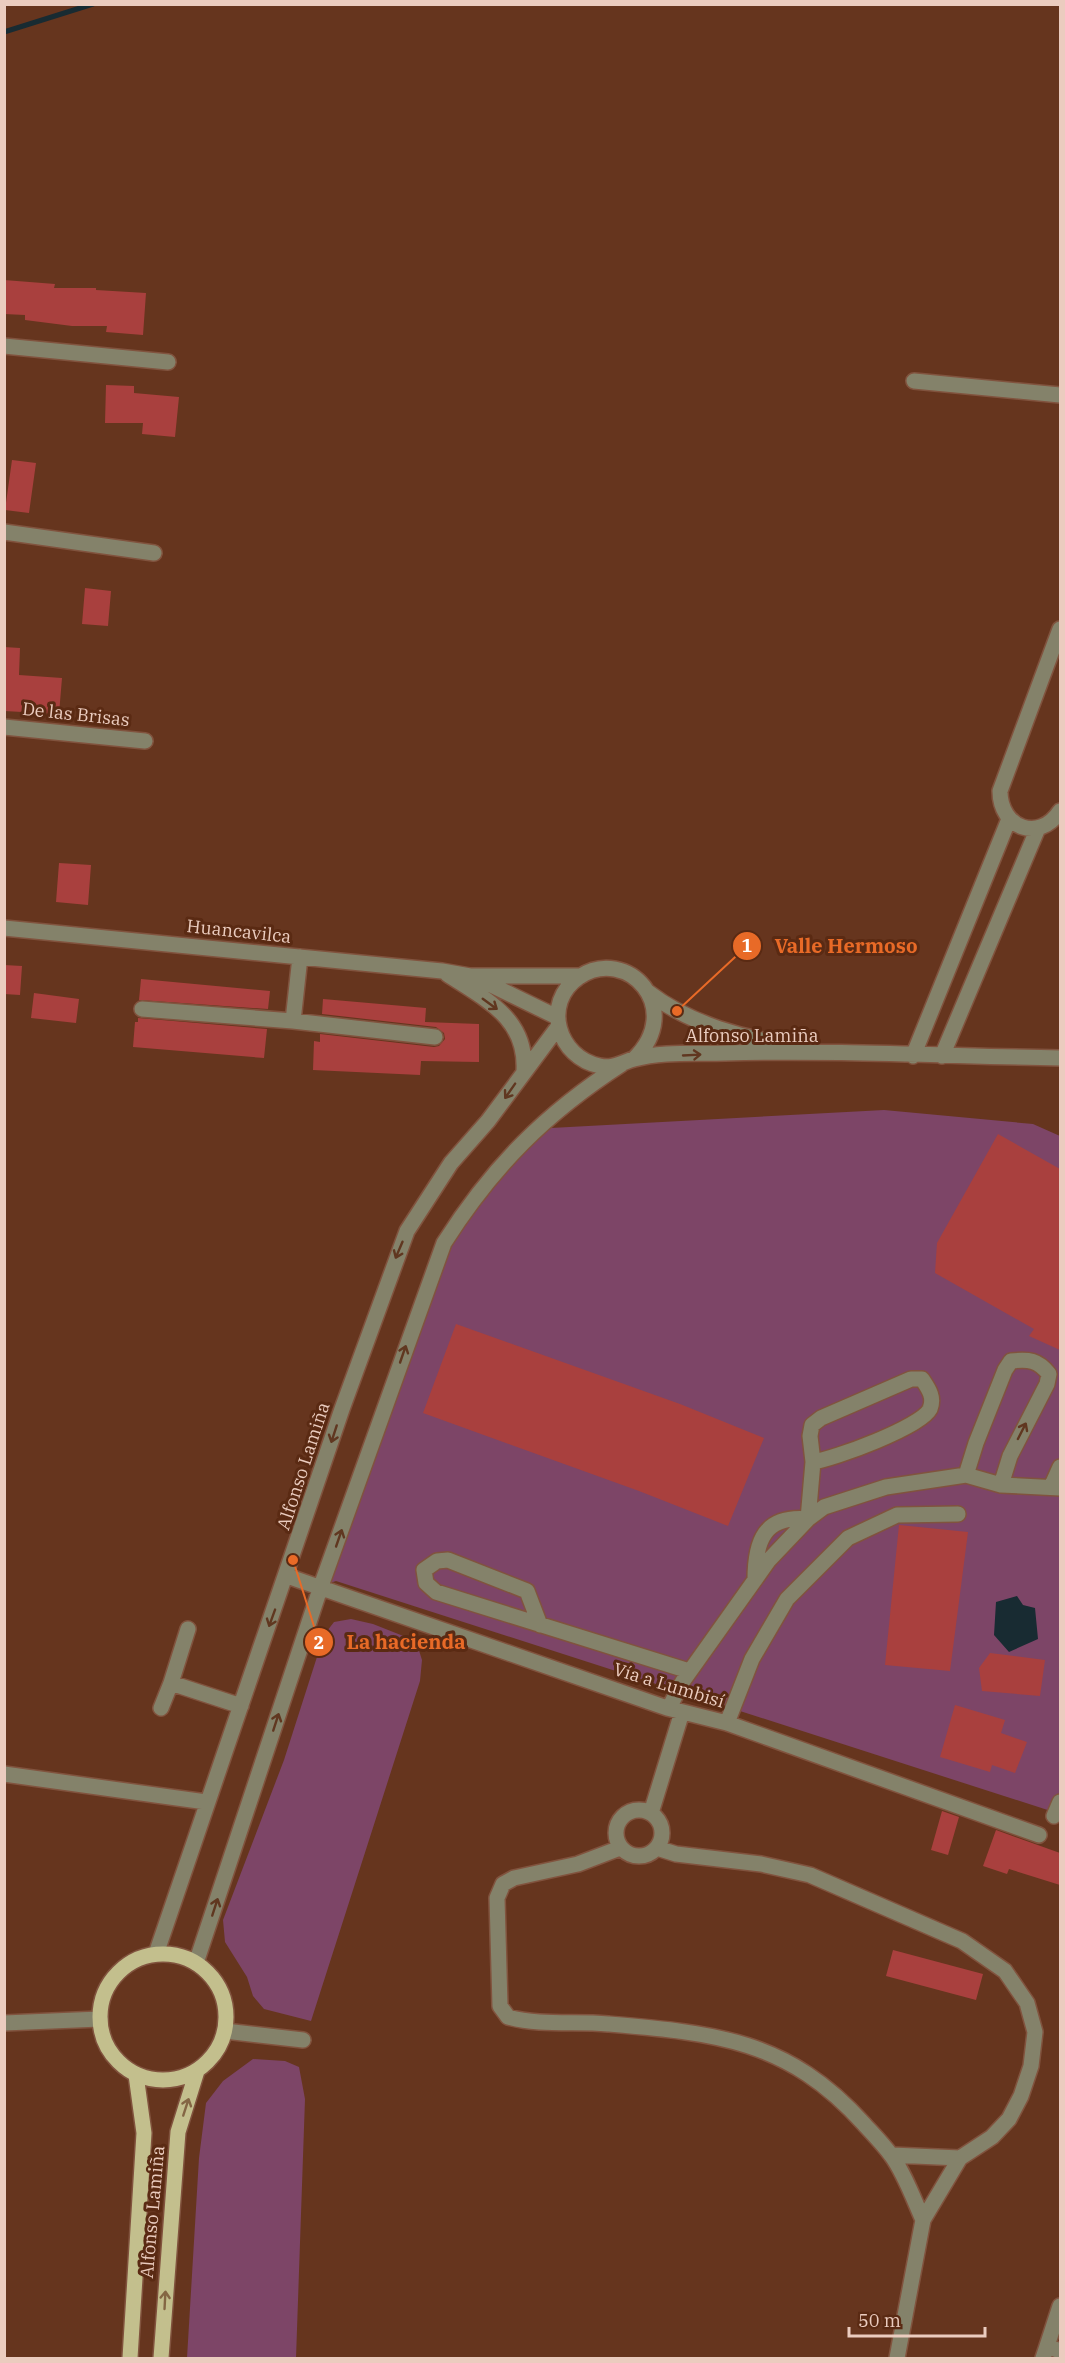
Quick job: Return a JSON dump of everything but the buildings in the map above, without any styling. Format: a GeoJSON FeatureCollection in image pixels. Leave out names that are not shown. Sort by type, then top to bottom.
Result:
{"type":"FeatureCollection","features":[{"type":"Feature","properties":{"kind":"main road"},"geometry":{"type":"LineString","coordinates":[[156,1954],[176,1955],[196,1963],[212,1977],[223,1996],[227,2017],[225,2031],[213,2057],[197,2071],[177,2079],[155,2080],[136,2075],[119,2063],[107,2047],[100,2019],[100,2007],[106,1988],[119,1972],[136,1960],[156,1954]]}},
{"type":"Feature","properties":{"kind":"main road","name":"Alfonso Lamiña"},"geometry":{"type":"LineString","coordinates":[[161,2358],[178,2132],[197,2071]]}},
{"type":"Feature","properties":{"kind":"main road","name":"Alfonso Lamiña"},"geometry":{"type":"LineString","coordinates":[[130,2358],[144,2133],[136,2075]]}},
{"type":"Feature","properties":{"kind":"street"},"geometry":{"type":"LineString","coordinates":[[4,346],[168,362]]}},
{"type":"Feature","properties":{"kind":"street"},"geometry":{"type":"LineString","coordinates":[[914,381],[1060,395]]}},
{"type":"Feature","properties":{"kind":"street"},"geometry":{"type":"LineString","coordinates":[[4,532],[154,553]]}},
{"type":"Feature","properties":{"kind":"street"},"geometry":{"type":"LineString","coordinates":[[1060,629],[1000,791],[1003,811],[1009,819],[1028,828],[1047,825],[1060,811]]}},
{"type":"Feature","properties":{"kind":"street","name":"De las Brisas"},"geometry":{"type":"LineString","coordinates":[[4,726],[145,741]]}},
{"type":"Feature","properties":{"kind":"street"},"geometry":{"type":"LineString","coordinates":[[913,1056],[1009,819]]}},
{"type":"Feature","properties":{"kind":"street"},"geometry":{"type":"LineString","coordinates":[[942,1056],[1038,828]]}},
{"type":"Feature","properties":{"kind":"street","name":"Huancavilca"},"geometry":{"type":"LineString","coordinates":[[4,928],[442,971],[470,976],[495,985],[557,1022]]}},
{"type":"Feature","properties":{"kind":"street"},"geometry":{"type":"LineString","coordinates":[[293,1021],[300,957]]}},
{"type":"Feature","properties":{"kind":"street"},"geometry":{"type":"LineString","coordinates":[[196,1963],[321,1586],[444,1243],[471,1200],[522,1141],[570,1100],[628,1062],[647,1046],[654,1028],[655,1009],[648,992],[635,978],[618,970],[598,969],[581,976],[563,994],[557,1022],[566,1046],[582,1060],[601,1067],[628,1062]]}},
{"type":"Feature","properties":{"kind":"street"},"geometry":{"type":"LineString","coordinates":[[442,971],[497,1008],[518,1032],[524,1048],[524,1071]]}},
{"type":"Feature","properties":{"kind":"street","name":"Huancavilca"},"geometry":{"type":"LineString","coordinates":[[470,976],[581,976]]}},
{"type":"Feature","properties":{"kind":"street","name":"Alfonso Lamiña"},"geometry":{"type":"LineString","coordinates":[[648,992],[677,1011],[739,1033],[788,1045],[870,1055]]}},
{"type":"Feature","properties":{"kind":"street"},"geometry":{"type":"LineString","coordinates":[[142,1009],[293,1021],[435,1037]]}},
{"type":"Feature","properties":{"kind":"street","name":"Alfonso Lamiña"},"geometry":{"type":"LineString","coordinates":[[156,1954],[206,1802],[287,1576],[357,1365],[407,1231],[428,1196],[452,1163],[488,1122],[557,1022]]}},
{"type":"Feature","properties":{"kind":"street","name":"Alfonso Lamiña"},"geometry":{"type":"LineString","coordinates":[[628,1062],[751,1053],[1060,1058]]}},
{"type":"Feature","properties":{"kind":"street"},"geometry":{"type":"LineString","coordinates":[[966,1475],[1005,1370],[1011,1361],[1026,1359],[1041,1364],[1049,1374],[1047,1384],[1010,1456],[1001,1485]]}},
{"type":"Feature","properties":{"kind":"street"},"geometry":{"type":"LineString","coordinates":[[808,1519],[813,1462],[810,1436],[812,1425],[821,1418],[911,1378],[922,1379],[930,1390],[933,1399],[930,1409],[914,1422],[832,1459],[813,1462]]}},
{"type":"Feature","properties":{"kind":"street"},"geometry":{"type":"LineString","coordinates":[[651,1813],[676,1710],[689,1671],[769,1560],[808,1519],[824,1507],[886,1487],[966,1475],[1001,1485],[1056,1488],[1060,1467]]}},
{"type":"Feature","properties":{"kind":"street"},"geometry":{"type":"LineString","coordinates":[[727,1723],[752,1659],[787,1599],[848,1538],[897,1515],[958,1514]]}},
{"type":"Feature","properties":{"kind":"street"},"geometry":{"type":"LineString","coordinates":[[755,1580],[755,1552],[764,1532],[792,1518],[808,1519]]}},
{"type":"Feature","properties":{"kind":"street"},"geometry":{"type":"LineString","coordinates":[[540,1625],[527,1592],[448,1560],[437,1561],[424,1570],[426,1583],[436,1592],[540,1625],[689,1671]]}},
{"type":"Feature","properties":{"kind":"street","name":"Vía a Lumbisí"},"geometry":{"type":"LineString","coordinates":[[287,1576],[676,1710],[727,1723],[1039,1835]]}},
{"type":"Feature","properties":{"kind":"street"},"geometry":{"type":"LineString","coordinates":[[161,1708],[188,1629]]}},
{"type":"Feature","properties":{"kind":"street"},"geometry":{"type":"LineString","coordinates":[[171,1683],[240,1706]]}},
{"type":"Feature","properties":{"kind":"street"},"geometry":{"type":"LineString","coordinates":[[4,1774],[206,1802]]}},
{"type":"Feature","properties":{"kind":"street"},"geometry":{"type":"LineString","coordinates":[[641,1810],[651,1813],[662,1830],[657,1848],[645,1856],[631,1856],[620,1848],[615,1838],[616,1827],[621,1817],[630,1811],[641,1810]]}},
{"type":"Feature","properties":{"kind":"street"},"geometry":{"type":"LineString","coordinates":[[620,1848],[578,1863],[514,1878],[503,1884],[497,1898],[500,2006],[507,2018],[522,2021],[597,2023],[676,2030],[735,2041],[772,2054],[818,2080],[853,2112],[892,2155],[923,2220]]}},
{"type":"Feature","properties":{"kind":"street"},"geometry":{"type":"LineString","coordinates":[[657,1848],[676,1854],[761,1864],[810,1875],[962,1941],[1005,1971],[1027,2003],[1035,2032],[1031,2066],[1021,2096],[1009,2119],[992,2137],[960,2158],[923,2220],[897,2358]]}},
{"type":"Feature","properties":{"kind":"street"},"geometry":{"type":"LineString","coordinates":[[4,2023],[100,2019]]}},
{"type":"Feature","properties":{"kind":"street"},"geometry":{"type":"LineString","coordinates":[[225,2031],[303,2040]]}},
{"type":"Feature","properties":{"kind":"street"},"geometry":{"type":"LineString","coordinates":[[892,2155],[960,2158]]}},
{"type":"Feature","properties":{"kind":"street"},"geometry":{"type":"LineString","coordinates":[[1050,2352],[1060,2306]]}},
{"type":"Feature","properties":{"kind":"shaded area"},"geometry":{"type":"Polygon","coordinates":[[[884,1110],[1033,1124],[1060,1136],[1060,1814],[336,1581],[321,1586],[444,1243],[497,1169],[551,1128],[884,1110]]]}},
{"type":"Feature","properties":{"kind":"shaded area"},"geometry":{"type":"Polygon","coordinates":[[[351,1619],[373,1624],[416,1641],[422,1660],[420,1681],[311,2021],[264,2009],[253,1996],[247,1977],[225,1942],[223,1920],[284,1760],[324,1635],[334,1622],[351,1619]]]}},
{"type":"Feature","properties":{"kind":"shaded area"},"geometry":{"type":"Polygon","coordinates":[[[253,2059],[285,2061],[299,2067],[305,2099],[296,2358],[187,2358],[199,2158],[206,2103],[223,2081],[253,2059]]]}},
{"type":"Feature","properties":{"kind":"water"},"geometry":{"type":"Polygon","coordinates":[[[1017,1596],[1023,1605],[1035,1608],[1038,1639],[1009,1652],[994,1635],[996,1602],[1017,1596]]]}},
{"type":"Feature","properties":{"kind":"waterway"},"geometry":{"type":"LineString","coordinates":[[4,32],[93,4]]}},
{"type":"Feature","properties":{"kind":"place","name":"Valle Hermoso"},"geometry":{"type":"Point","coordinates":[677,1011]}},
{"type":"Feature","properties":{"kind":"place","name":"La hacienda"},"geometry":{"type":"Point","coordinates":[293,1560]}}]}
